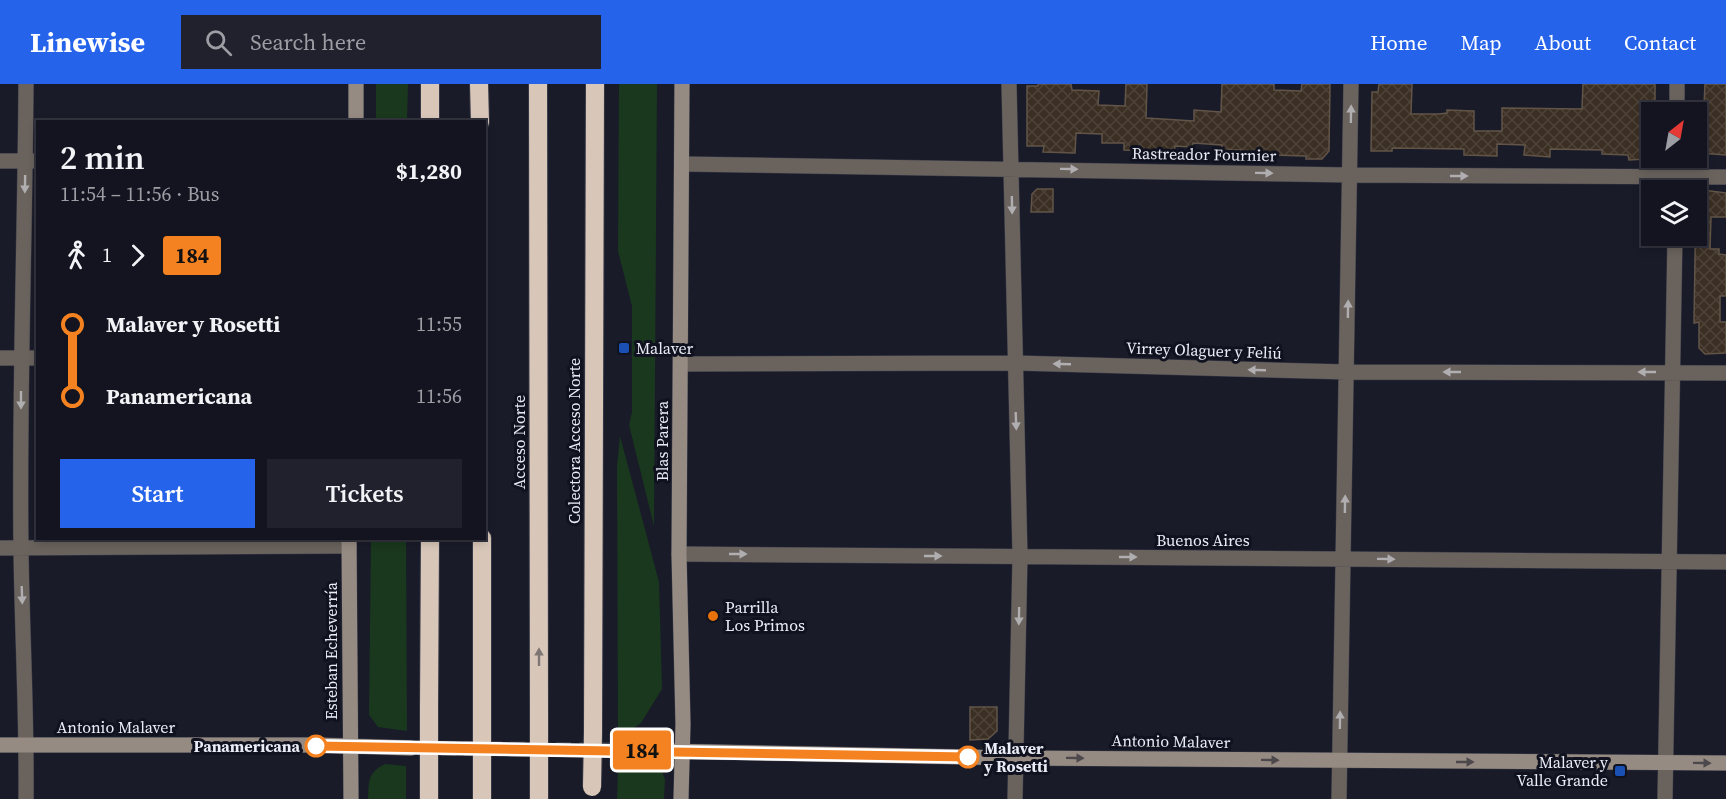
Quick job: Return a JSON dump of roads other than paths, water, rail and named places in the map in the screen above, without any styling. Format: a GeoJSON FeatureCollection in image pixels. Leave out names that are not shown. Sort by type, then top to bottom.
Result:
{"type":"FeatureCollection","features":[{"type":"Feature","properties":{"kind":"highway"},"geometry":{"type":"LineString","coordinates":[[430,84],[430,120]]}},
{"type":"Feature","properties":{"kind":"highway"},"geometry":{"type":"LineString","coordinates":[[479,84],[480,120]]}},
{"type":"Feature","properties":{"kind":"highway","name":"Acceso Norte"},"geometry":{"type":"LineString","coordinates":[[538,84],[539,799]]}},
{"type":"Feature","properties":{"kind":"highway","name":"Colectora Acceso Norte"},"geometry":{"type":"LineString","coordinates":[[592,793],[595,84]]}},
{"type":"Feature","properties":{"kind":"highway"},"geometry":{"type":"LineString","coordinates":[[429,799],[430,540]]}},
{"type":"Feature","properties":{"kind":"highway"},"geometry":{"type":"LineString","coordinates":[[482,540],[482,799]]}},
{"type":"Feature","properties":{"kind":"street"},"geometry":{"type":"LineString","coordinates":[[26,84],[32,161],[21,358],[21,548],[27,745],[26,799]]}},
{"type":"Feature","properties":{"kind":"street"},"geometry":{"type":"LineString","coordinates":[[356,84],[356,120]]}},
{"type":"Feature","properties":{"kind":"street","name":"Blas Parera"},"geometry":{"type":"LineString","coordinates":[[681,799],[683,750],[679,554],[682,84]]}},
{"type":"Feature","properties":{"kind":"street"},"geometry":{"type":"LineString","coordinates":[[1009,84],[1020,556],[1015,799]]}},
{"type":"Feature","properties":{"kind":"street"},"geometry":{"type":"LineString","coordinates":[[1339,799],[1352,84]]}},
{"type":"Feature","properties":{"kind":"street"},"geometry":{"type":"LineString","coordinates":[[1677,84],[1677,102]]}},
{"type":"Feature","properties":{"kind":"street"},"geometry":{"type":"LineString","coordinates":[[0,161],[32,161]]}},
{"type":"Feature","properties":{"kind":"street","name":"Rastreador Fournier"},"geometry":{"type":"LineString","coordinates":[[682,164],[1011,168],[1641,183]]}},
{"type":"Feature","properties":{"kind":"street","name":"Rastreador Fournier"},"geometry":{"type":"LineString","coordinates":[[1705,180],[1726,177]]}},
{"type":"Feature","properties":{"kind":"street"},"geometry":{"type":"LineString","coordinates":[[1665,799],[1675,246]]}},
{"type":"Feature","properties":{"kind":"street"},"geometry":{"type":"LineString","coordinates":[[0,358],[36,358]]}},
{"type":"Feature","properties":{"kind":"street","name":"Virrey Olaguer y Feliú"},"geometry":{"type":"LineString","coordinates":[[681,364],[1014,363],[1347,372],[1726,373]]}},
{"type":"Feature","properties":{"kind":"street"},"geometry":{"type":"LineString","coordinates":[[0,548],[349,542]]}},
{"type":"Feature","properties":{"kind":"street","name":"Esteban Echeverría"},"geometry":{"type":"LineString","coordinates":[[349,542],[351,799]]}},
{"type":"Feature","properties":{"kind":"street","name":"Buenos Aires"},"geometry":{"type":"LineString","coordinates":[[679,554],[1726,562]]}},
{"type":"Feature","properties":{"kind":"street","name":"Antonio Malaver"},"geometry":{"type":"LineString","coordinates":[[0,745],[411,748]]}},
{"type":"Feature","properties":{"kind":"street","name":"Antonio Malaver"},"geometry":{"type":"LineString","coordinates":[[616,750],[1016,758],[1726,763]]}},
{"type":"Feature","properties":{"kind":"tunnel"},"geometry":{"type":"LineString","coordinates":[[418,748],[616,750]]}},
{"type":"Feature","properties":{"kind":"place","name":"Malaver"},"geometry":{"type":"Point","coordinates":[624,348]}},
{"type":"Feature","properties":{"kind":"place","name":"Parrilla Los Primos"},"geometry":{"type":"Point","coordinates":[713,616]}},
{"type":"Feature","properties":{"kind":"place","name":"Panamericana"},"geometry":{"type":"Point","coordinates":[316,746]}},
{"type":"Feature","properties":{"kind":"place","name":"Malaver y Rosetti"},"geometry":{"type":"Point","coordinates":[968,757]}},
{"type":"Feature","properties":{"kind":"place","name":"Malaver y Valle Grande"},"geometry":{"type":"Point","coordinates":[1620,771]}}]}
